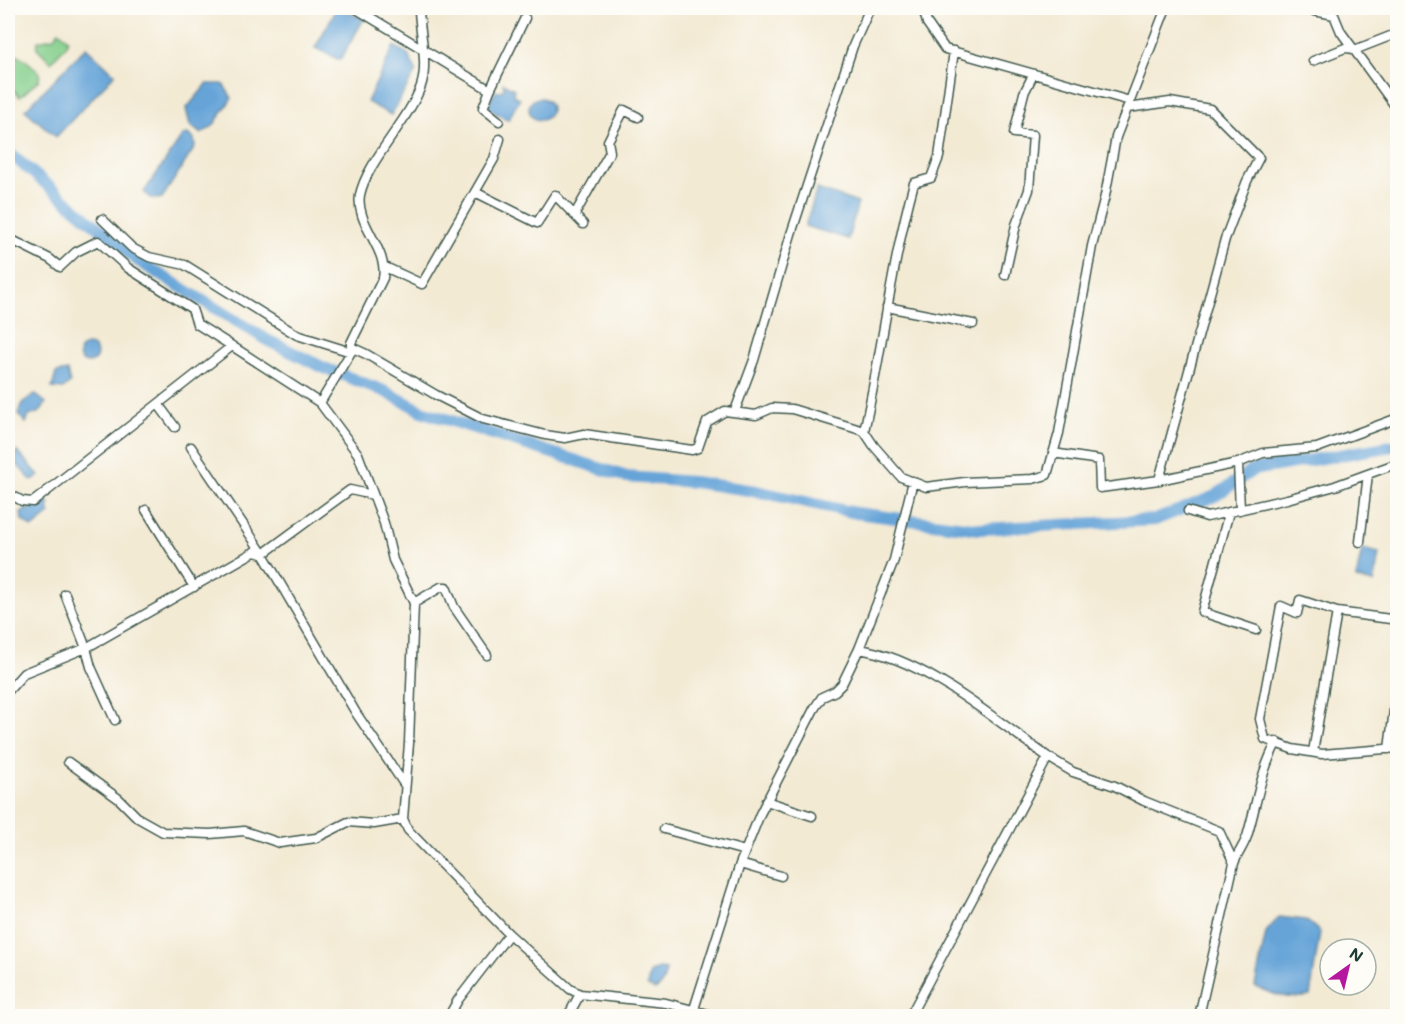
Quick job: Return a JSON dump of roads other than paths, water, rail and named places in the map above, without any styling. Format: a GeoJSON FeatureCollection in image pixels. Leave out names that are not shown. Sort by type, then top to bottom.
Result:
{"type":"FeatureCollection","features":[{"type":"Feature","properties":{"kind":"street"},"geometry":{"type":"LineString","coordinates":[[355,8],[382,22],[422,51],[490,90]]}},
{"type":"Feature","properties":{"kind":"street"},"geometry":{"type":"LineString","coordinates":[[419,8],[422,84],[401,124],[365,181],[360,196],[371,237],[385,267],[422,284],[494,159],[500,139]]}},
{"type":"Feature","properties":{"kind":"street"},"geometry":{"type":"LineString","coordinates":[[735,411],[754,360],[791,234],[854,46],[870,8]]}},
{"type":"Feature","properties":{"kind":"street"},"geometry":{"type":"LineString","coordinates":[[923,8],[927,23],[941,46],[1129,105],[1170,102],[1210,109],[1260,158],[1247,181],[1222,247],[1159,480]]}},
{"type":"Feature","properties":{"kind":"street"},"geometry":{"type":"LineString","coordinates":[[320,403],[353,348],[483,419],[545,435],[565,438],[584,434],[692,450],[698,448],[707,422],[725,411],[756,415],[772,408],[792,409],[864,431],[901,477],[926,487],[965,482],[1033,479],[1047,475],[1116,137],[1166,8]]}},
{"type":"Feature","properties":{"kind":"street"},"geometry":{"type":"LineString","coordinates":[[1300,8],[1334,11],[1352,47],[1398,110]]}},
{"type":"Feature","properties":{"kind":"street"},"geometry":{"type":"LineString","coordinates":[[499,121],[483,108],[525,18]]}},
{"type":"Feature","properties":{"kind":"street"},"geometry":{"type":"LineString","coordinates":[[1313,61],[1352,47],[1357,49],[1398,33]]}},
{"type":"Feature","properties":{"kind":"street"},"geometry":{"type":"LineString","coordinates":[[864,431],[899,240],[914,183],[931,178],[939,157],[954,51]]}},
{"type":"Feature","properties":{"kind":"street"},"geometry":{"type":"LineString","coordinates":[[1005,275],[1016,225],[1029,190],[1033,135],[1014,133],[1024,93],[1033,75]]}},
{"type":"Feature","properties":{"kind":"street"},"geometry":{"type":"LineString","coordinates":[[575,214],[610,152],[608,141],[624,110],[638,117]]}},
{"type":"Feature","properties":{"kind":"street"},"geometry":{"type":"LineString","coordinates":[[475,192],[537,223],[555,195],[583,224]]}},
{"type":"Feature","properties":{"kind":"street"},"geometry":{"type":"LineString","coordinates":[[102,219],[132,248],[158,260],[185,265],[297,335],[351,352]]}},
{"type":"Feature","properties":{"kind":"street"},"geometry":{"type":"LineString","coordinates":[[10,243],[50,259],[60,267],[75,252],[98,241],[128,268],[192,309],[197,324],[320,403],[358,454],[384,523],[393,560],[414,603],[409,743],[402,819],[408,830],[509,934],[570,989],[580,994],[657,1002],[716,1017]]}},
{"type":"Feature","properties":{"kind":"street"},"geometry":{"type":"LineString","coordinates":[[351,352],[351,343],[385,267]]}},
{"type":"Feature","properties":{"kind":"street"},"geometry":{"type":"LineString","coordinates":[[887,307],[973,324]]}},
{"type":"Feature","properties":{"kind":"street"},"geometry":{"type":"LineString","coordinates":[[8,493],[22,501],[33,502],[232,346]]}},
{"type":"Feature","properties":{"kind":"street"},"geometry":{"type":"LineString","coordinates":[[158,404],[175,427]]}},
{"type":"Feature","properties":{"kind":"street"},"geometry":{"type":"LineString","coordinates":[[1053,453],[1099,460],[1100,488],[1159,480],[1238,463],[1263,453],[1317,448],[1398,418]]}},
{"type":"Feature","properties":{"kind":"street"},"geometry":{"type":"LineString","coordinates":[[191,447],[262,554],[356,713],[404,784]]}},
{"type":"Feature","properties":{"kind":"street"},"geometry":{"type":"LineString","coordinates":[[1238,463],[1240,510]]}},
{"type":"Feature","properties":{"kind":"street"},"geometry":{"type":"LineString","coordinates":[[1188,511],[1207,517],[1240,510],[1316,492],[1398,463]]}},
{"type":"Feature","properties":{"kind":"street"},"geometry":{"type":"LineString","coordinates":[[1360,542],[1368,474]]}},
{"type":"Feature","properties":{"kind":"street"},"geometry":{"type":"LineString","coordinates":[[694,1010],[740,864],[766,801],[814,709],[822,697],[836,691],[842,684],[859,649],[894,560],[904,524],[906,502],[913,481]]}},
{"type":"Feature","properties":{"kind":"street"},"geometry":{"type":"LineString","coordinates":[[262,554],[350,490],[374,495]]}},
{"type":"Feature","properties":{"kind":"street"},"geometry":{"type":"LineString","coordinates":[[146,510],[194,587]]}},
{"type":"Feature","properties":{"kind":"street"},"geometry":{"type":"LineString","coordinates":[[1229,512],[1202,612],[1256,630]]}},
{"type":"Feature","properties":{"kind":"street"},"geometry":{"type":"LineString","coordinates":[[8,691],[24,673],[86,648],[254,552],[262,554]]}},
{"type":"Feature","properties":{"kind":"street"},"geometry":{"type":"LineString","coordinates":[[414,603],[441,587],[446,587],[458,614],[487,655]]}},
{"type":"Feature","properties":{"kind":"street"},"geometry":{"type":"LineString","coordinates":[[64,594],[86,648],[91,667],[115,720]]}},
{"type":"Feature","properties":{"kind":"street"},"geometry":{"type":"LineString","coordinates":[[1398,620],[1337,612],[1300,600],[1297,613],[1281,606],[1266,701],[1260,720],[1265,739],[1292,749],[1313,752],[1393,749],[1398,679]]}},
{"type":"Feature","properties":{"kind":"street"},"geometry":{"type":"LineString","coordinates":[[1313,752],[1337,612]]}},
{"type":"Feature","properties":{"kind":"street"},"geometry":{"type":"LineString","coordinates":[[859,649],[877,651],[897,659],[933,679],[1073,772],[1115,786],[1144,801],[1219,831],[1234,863]]}},
{"type":"Feature","properties":{"kind":"street"},"geometry":{"type":"LineString","coordinates":[[1199,1017],[1234,863],[1239,848],[1248,835],[1252,811],[1270,754],[1277,742]]}},
{"type":"Feature","properties":{"kind":"street"},"geometry":{"type":"LineString","coordinates":[[910,1017],[1048,757]]}},
{"type":"Feature","properties":{"kind":"street"},"geometry":{"type":"LineString","coordinates":[[68,762],[119,799],[138,818],[163,832],[210,834],[244,831],[280,843],[316,838],[348,822],[374,824],[402,819]]}},
{"type":"Feature","properties":{"kind":"street"},"geometry":{"type":"LineString","coordinates":[[766,801],[812,816]]}},
{"type":"Feature","properties":{"kind":"street"},"geometry":{"type":"LineString","coordinates":[[664,829],[746,850]]}},
{"type":"Feature","properties":{"kind":"street"},"geometry":{"type":"LineString","coordinates":[[740,864],[781,876]]}},
{"type":"Feature","properties":{"kind":"street"},"geometry":{"type":"LineString","coordinates":[[449,1017],[458,1000],[509,934]]}},
{"type":"Feature","properties":{"kind":"street"},"geometry":{"type":"LineString","coordinates":[[568,1017],[580,994]]}},
{"type":"Feature","properties":{"kind":"water"},"geometry":{"type":"Polygon","coordinates":[[[337,8],[364,19],[340,60],[315,48],[337,8]]]}},
{"type":"Feature","properties":{"kind":"water"},"geometry":{"type":"Polygon","coordinates":[[[394,46],[408,54],[416,71],[391,115],[367,102],[394,46]]]}},
{"type":"Feature","properties":{"kind":"water"},"geometry":{"type":"Polygon","coordinates":[[[86,47],[115,74],[56,137],[25,110],[86,47]]]}},
{"type":"Feature","properties":{"kind":"water"},"geometry":{"type":"Polygon","coordinates":[[[503,83],[514,89],[513,95],[520,99],[508,120],[487,108],[495,92],[504,90],[503,83]]]}},
{"type":"Feature","properties":{"kind":"water"},"geometry":{"type":"Polygon","coordinates":[[[207,84],[223,84],[232,98],[213,126],[201,134],[190,125],[186,109],[207,84]]]}},
{"type":"Feature","properties":{"kind":"water"},"geometry":{"type":"Polygon","coordinates":[[[540,98],[548,101],[551,109],[548,117],[540,120],[532,117],[529,109],[532,101],[540,98]]]}},
{"type":"Feature","properties":{"kind":"water"},"geometry":{"type":"Polygon","coordinates":[[[188,134],[194,139],[195,147],[162,198],[149,198],[144,192],[183,135],[188,134]]]}},
{"type":"Feature","properties":{"kind":"water"},"geometry":{"type":"Polygon","coordinates":[[[817,189],[858,203],[848,239],[805,226],[817,189]]]}},
{"type":"Feature","properties":{"kind":"water"},"geometry":{"type":"Polygon","coordinates":[[[88,345],[94,348],[97,354],[94,360],[88,363],[82,360],[79,354],[82,348],[88,345]]]}},
{"type":"Feature","properties":{"kind":"water"},"geometry":{"type":"Polygon","coordinates":[[[67,371],[70,383],[63,389],[52,388],[56,373],[67,371]]]}},
{"type":"Feature","properties":{"kind":"water"},"geometry":{"type":"Polygon","coordinates":[[[35,394],[46,403],[40,412],[29,416],[26,423],[18,414],[22,403],[35,394]]]}},
{"type":"Feature","properties":{"kind":"water"},"geometry":{"type":"Polygon","coordinates":[[[17,451],[39,475],[32,481],[10,457],[17,451]]]}},
{"type":"Feature","properties":{"kind":"water"},"geometry":{"type":"Polygon","coordinates":[[[45,499],[50,504],[48,508],[50,514],[32,528],[22,520],[21,513],[45,499]]]}},
{"type":"Feature","properties":{"kind":"water"},"geometry":{"type":"Polygon","coordinates":[[[1362,549],[1379,553],[1374,583],[1356,579],[1362,549]]]}},
{"type":"Feature","properties":{"kind":"water"},"geometry":{"type":"Polygon","coordinates":[[[1279,917],[1306,920],[1320,932],[1310,996],[1282,996],[1255,986],[1266,932],[1279,917]]]}},
{"type":"Feature","properties":{"kind":"water"},"geometry":{"type":"Polygon","coordinates":[[[659,969],[666,970],[663,982],[655,990],[647,986],[650,972],[659,969]]]}},
{"type":"Feature","properties":{"kind":"waterway"},"geometry":{"type":"LineString","coordinates":[[8,152],[138,261],[269,341],[322,367],[384,391],[424,412],[627,477],[693,482],[756,491],[856,513],[980,529],[1155,520],[1215,496],[1253,470],[1398,445]]}}]}
